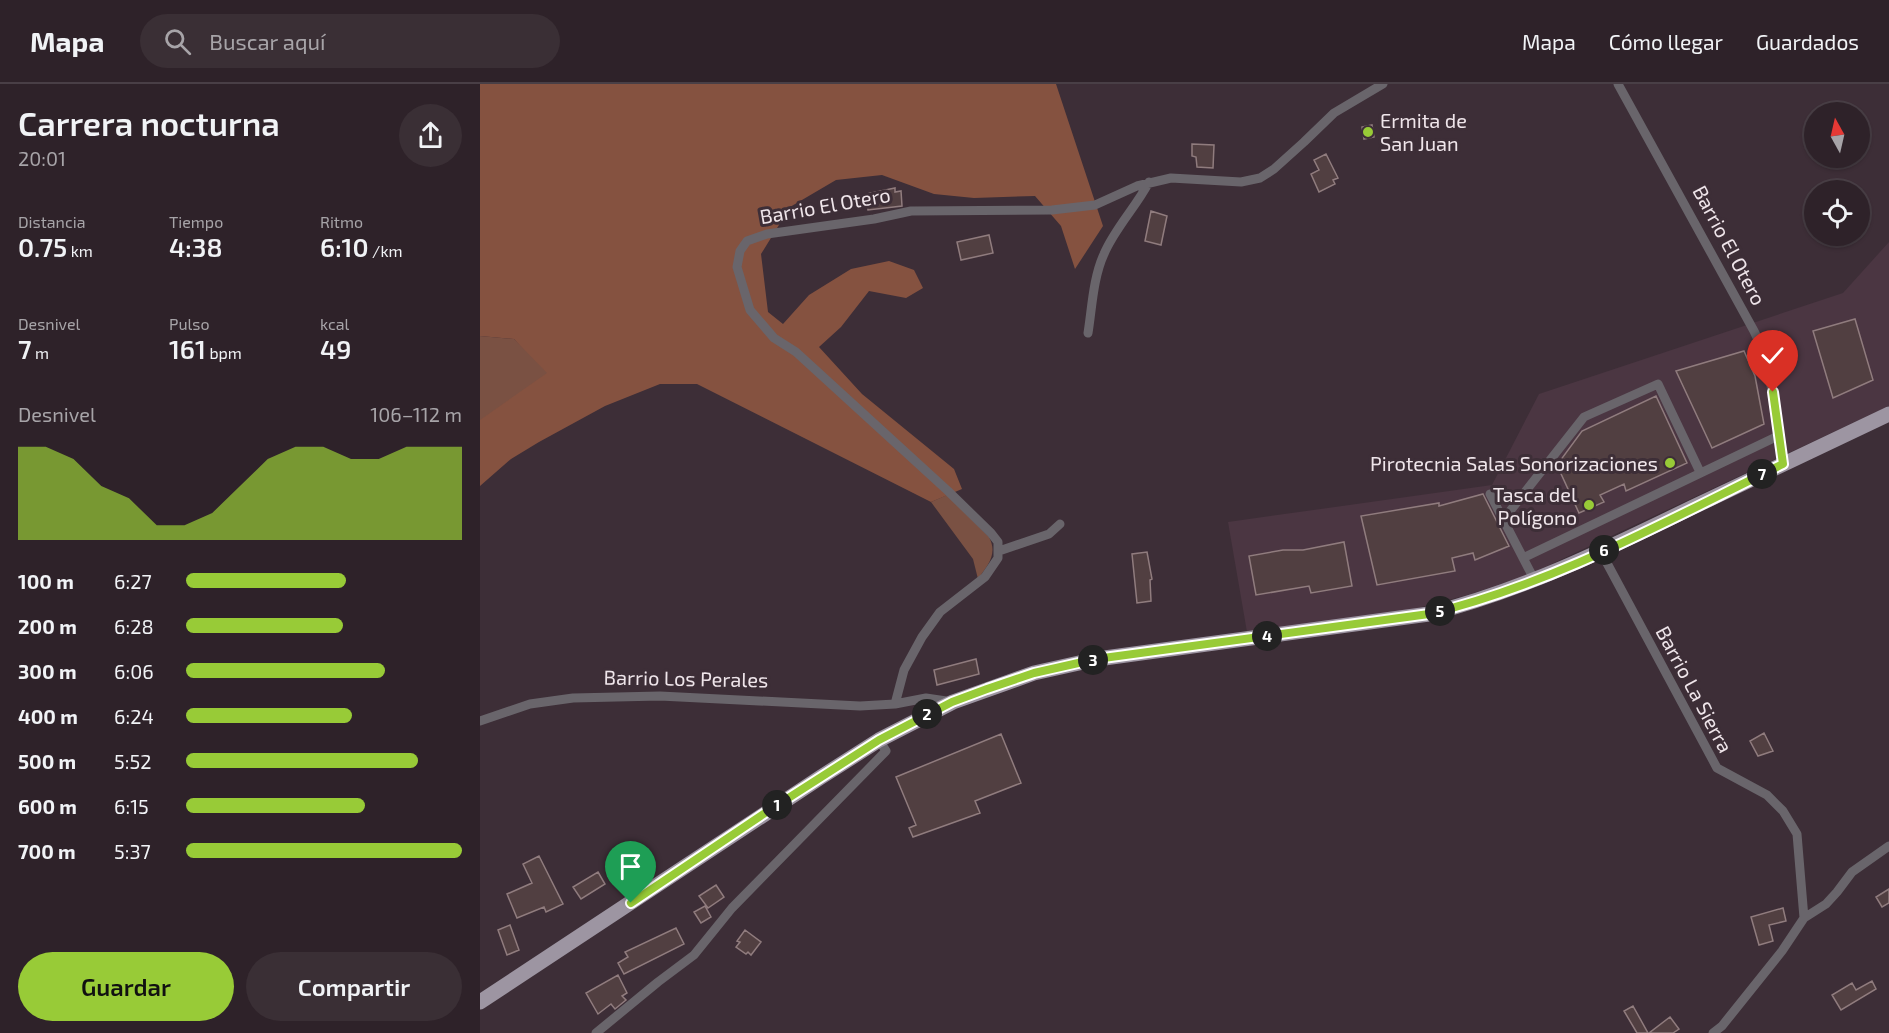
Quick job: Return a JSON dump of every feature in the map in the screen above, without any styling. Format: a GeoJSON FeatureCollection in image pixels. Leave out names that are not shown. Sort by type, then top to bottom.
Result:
{"type":"FeatureCollection","features":[{"type":"Feature","properties":{"kind":"main road"},"geometry":{"type":"LineString","coordinates":[[1535,580],[1602,552],[1889,414]]}},
{"type":"Feature","properties":{"kind":"main road","name":"Barrio Los Perales"},"geometry":{"type":"LineString","coordinates":[[480,1002],[879,740],[952,702],[1012,680],[1096,659],[1429,614],[1473,603],[1535,580]]}},
{"type":"Feature","properties":{"kind":"street","name":"Barrio El Otero"},"geometry":{"type":"LineString","coordinates":[[999,550],[998,542],[991,533],[948,491],[796,352],[774,338],[750,310],[737,267],[740,251],[747,241],[767,234],[874,219],[911,211],[1052,210],[1095,205],[1149,182],[1171,178],[1241,182],[1260,178],[1297,149],[1334,113],[1383,84]]}},
{"type":"Feature","properties":{"kind":"street","name":"Barrio El Otero"},"geometry":{"type":"LineString","coordinates":[[1618,84],[1767,359],[1783,464]]}},
{"type":"Feature","properties":{"kind":"street"},"geometry":{"type":"LineString","coordinates":[[1088,333],[1102,257],[1149,182]]}},
{"type":"Feature","properties":{"kind":"street"},"geometry":{"type":"LineString","coordinates":[[1503,520],[1584,417],[1658,384],[1700,472]]}},
{"type":"Feature","properties":{"kind":"street"},"geometry":{"type":"LineString","coordinates":[[1523,558],[1778,436]]}},
{"type":"Feature","properties":{"kind":"street"},"geometry":{"type":"LineString","coordinates":[[1490,495],[1535,580]]}},
{"type":"Feature","properties":{"kind":"street"},"geometry":{"type":"LineString","coordinates":[[895,704],[904,670],[922,637],[940,612],[985,576],[998,558],[999,550],[1049,534],[1060,524]]}},
{"type":"Feature","properties":{"kind":"street","name":"Barrio La Sierra"},"geometry":{"type":"LineString","coordinates":[[1602,552],[1717,768],[1767,795],[1783,811],[1797,834],[1804,918]]}},
{"type":"Feature","properties":{"kind":"street","name":"Barrio Los Perales"},"geometry":{"type":"LineString","coordinates":[[480,721],[531,704],[573,698],[660,696],[860,706],[895,704],[926,698],[952,702]]}},
{"type":"Feature","properties":{"kind":"street"},"geometry":{"type":"LineString","coordinates":[[596,1033],[694,955],[732,908],[886,751],[879,740]]}},
{"type":"Feature","properties":{"kind":"street"},"geometry":{"type":"LineString","coordinates":[[1713,1033],[1722,1026],[1782,951],[1804,918],[1832,898],[1852,872],[1889,846]]}},
{"type":"Feature","properties":{"kind":"shaded area"},"geometry":{"type":"Polygon","coordinates":[[[480,84],[1056,84],[1103,226],[1075,269],[1061,226],[1035,196],[974,198],[934,194],[882,175],[836,180],[790,207],[761,254],[768,312],[783,324],[809,295],[851,269],[889,261],[914,270],[923,288],[906,298],[869,291],[841,327],[819,347],[862,394],[954,469],[962,489],[931,502],[697,384],[660,384],[605,406],[511,459],[480,486],[480,420],[547,373],[514,339],[480,336],[480,84]]]}},
{"type":"Feature","properties":{"kind":"shaded area"},"geometry":{"type":"Polygon","coordinates":[[[1889,242],[1889,406],[1528,575],[1471,594],[1414,609],[1247,632],[1228,522],[1492,485],[1539,394],[1843,293],[1889,242]]]}},
{"type":"Feature","properties":{"kind":"shaded area"},"geometry":{"type":"Polygon","coordinates":[[[480,336],[514,339],[550,372],[480,421],[480,336]]]}},
{"type":"Feature","properties":{"kind":"shaded area"},"geometry":{"type":"Polygon","coordinates":[[[947,495],[989,537],[992,543],[991,559],[978,579],[973,559],[931,502],[947,495]]]}},
{"type":"Feature","properties":{"kind":"building","name":"Ermita de San Juan"},"geometry":{"type":"Polygon","coordinates":[[[1372,125],[1374,137],[1364,139],[1362,127],[1372,125]]]}},
{"type":"Feature","properties":{"kind":"building"},"geometry":{"type":"Polygon","coordinates":[[[1192,144],[1214,145],[1213,168],[1197,167],[1196,157],[1192,156],[1192,144]]]}},
{"type":"Feature","properties":{"kind":"building"},"geometry":{"type":"Polygon","coordinates":[[[1326,154],[1338,178],[1333,180],[1335,184],[1319,192],[1311,174],[1319,170],[1314,160],[1326,154]]]}},
{"type":"Feature","properties":{"kind":"building"},"geometry":{"type":"Polygon","coordinates":[[[895,188],[895,192],[901,191],[902,206],[868,210],[866,194],[895,188]]]}},
{"type":"Feature","properties":{"kind":"building"},"geometry":{"type":"Polygon","coordinates":[[[1151,211],[1167,216],[1161,245],[1145,241],[1151,211]]]}},
{"type":"Feature","properties":{"kind":"building"},"geometry":{"type":"Polygon","coordinates":[[[989,235],[993,253],[961,260],[957,242],[989,235]]]}},
{"type":"Feature","properties":{"kind":"building"},"geometry":{"type":"Polygon","coordinates":[[[1855,319],[1873,380],[1833,398],[1813,331],[1855,319]]]}},
{"type":"Feature","properties":{"kind":"building"},"geometry":{"type":"Polygon","coordinates":[[[1744,351],[1755,376],[1764,424],[1712,448],[1676,371],[1744,351]]]}},
{"type":"Feature","properties":{"kind":"building"},"geometry":{"type":"Polygon","coordinates":[[[1656,396],[1687,463],[1626,491],[1624,484],[1600,495],[1604,502],[1579,513],[1557,465],[1582,431],[1656,396]]]}},
{"type":"Feature","properties":{"kind":"building"},"geometry":{"type":"Polygon","coordinates":[[[1483,494],[1509,546],[1475,560],[1473,553],[1452,558],[1455,571],[1377,585],[1361,516],[1439,503],[1439,506],[1483,494]]]}},
{"type":"Feature","properties":{"kind":"building"},"geometry":{"type":"Polygon","coordinates":[[[1344,542],[1352,586],[1311,593],[1309,586],[1256,595],[1249,556],[1283,550],[1303,550],[1344,542]]]}},
{"type":"Feature","properties":{"kind":"building"},"geometry":{"type":"Polygon","coordinates":[[[1147,552],[1152,579],[1150,580],[1151,601],[1137,603],[1132,554],[1147,552]]]}},
{"type":"Feature","properties":{"kind":"building"},"geometry":{"type":"Polygon","coordinates":[[[976,659],[979,674],[937,685],[934,670],[976,659]]]}},
{"type":"Feature","properties":{"kind":"building"},"geometry":{"type":"Polygon","coordinates":[[[1764,733],[1773,751],[1758,756],[1750,741],[1764,733]]]}},
{"type":"Feature","properties":{"kind":"building"},"geometry":{"type":"Polygon","coordinates":[[[1001,734],[1021,783],[975,801],[980,813],[913,837],[909,828],[916,825],[896,777],[1001,734]]]}},
{"type":"Feature","properties":{"kind":"building"},"geometry":{"type":"Polygon","coordinates":[[[539,856],[563,904],[546,912],[544,907],[517,918],[507,894],[532,883],[523,864],[539,856]]]}},
{"type":"Feature","properties":{"kind":"building"},"geometry":{"type":"Polygon","coordinates":[[[598,872],[605,884],[581,899],[573,887],[598,872]]]}},
{"type":"Feature","properties":{"kind":"building"},"geometry":{"type":"Polygon","coordinates":[[[716,885],[724,897],[708,908],[699,896],[716,885]]]}},
{"type":"Feature","properties":{"kind":"building"},"geometry":{"type":"Polygon","coordinates":[[[1889,889],[1889,903],[1882,907],[1876,897],[1889,889]]]}},
{"type":"Feature","properties":{"kind":"building"},"geometry":{"type":"Polygon","coordinates":[[[705,906],[711,917],[701,923],[694,912],[705,906]]]}},
{"type":"Feature","properties":{"kind":"building"},"geometry":{"type":"Polygon","coordinates":[[[1783,908],[1786,921],[1769,925],[1773,941],[1759,945],[1751,917],[1783,908]]]}},
{"type":"Feature","properties":{"kind":"building"},"geometry":{"type":"Polygon","coordinates":[[[510,925],[519,950],[507,955],[498,930],[510,925]]]}},
{"type":"Feature","properties":{"kind":"building"},"geometry":{"type":"Polygon","coordinates":[[[676,928],[684,944],[624,974],[618,963],[628,957],[625,952],[676,928]]]}},
{"type":"Feature","properties":{"kind":"building"},"geometry":{"type":"Polygon","coordinates":[[[745,930],[761,942],[751,955],[736,947],[740,942],[737,941],[745,930]]]}},
{"type":"Feature","properties":{"kind":"building"},"geometry":{"type":"Polygon","coordinates":[[[618,975],[627,993],[622,996],[626,1000],[615,1009],[611,1004],[598,1014],[586,993],[618,975]]]}},
{"type":"Feature","properties":{"kind":"building"},"geometry":{"type":"Polygon","coordinates":[[[1872,981],[1876,989],[1841,1010],[1832,995],[1852,983],[1856,990],[1872,981]]]}},
{"type":"Feature","properties":{"kind":"building"},"geometry":{"type":"Polygon","coordinates":[[[1633,1006],[1648,1033],[1637,1033],[1624,1011],[1633,1006]]]}},
{"type":"Feature","properties":{"kind":"building"},"geometry":{"type":"Polygon","coordinates":[[[1670,1017],[1679,1029],[1673,1033],[1649,1033],[1670,1017]]]}},
{"type":"Feature","properties":{"kind":"place","name":"Ermita de San Juan"},"geometry":{"type":"Point","coordinates":[1368,132]}},
{"type":"Feature","properties":{"kind":"place","name":"Pirotecnia Salas Sonorizaciones"},"geometry":{"type":"Point","coordinates":[1670,463]}},
{"type":"Feature","properties":{"kind":"place","name":"Tasca del Polígono"},"geometry":{"type":"Point","coordinates":[1589,505]}},
{"type":"Feature","properties":{"kind":"route"},"geometry":{"type":"LineString","coordinates":[[631,903],[879,740],[920,717],[987,689],[1034,673],[1096,659],[1429,614],[1473,603],[1517,588],[1602,552],[1783,464],[1773,392]]}}]}
